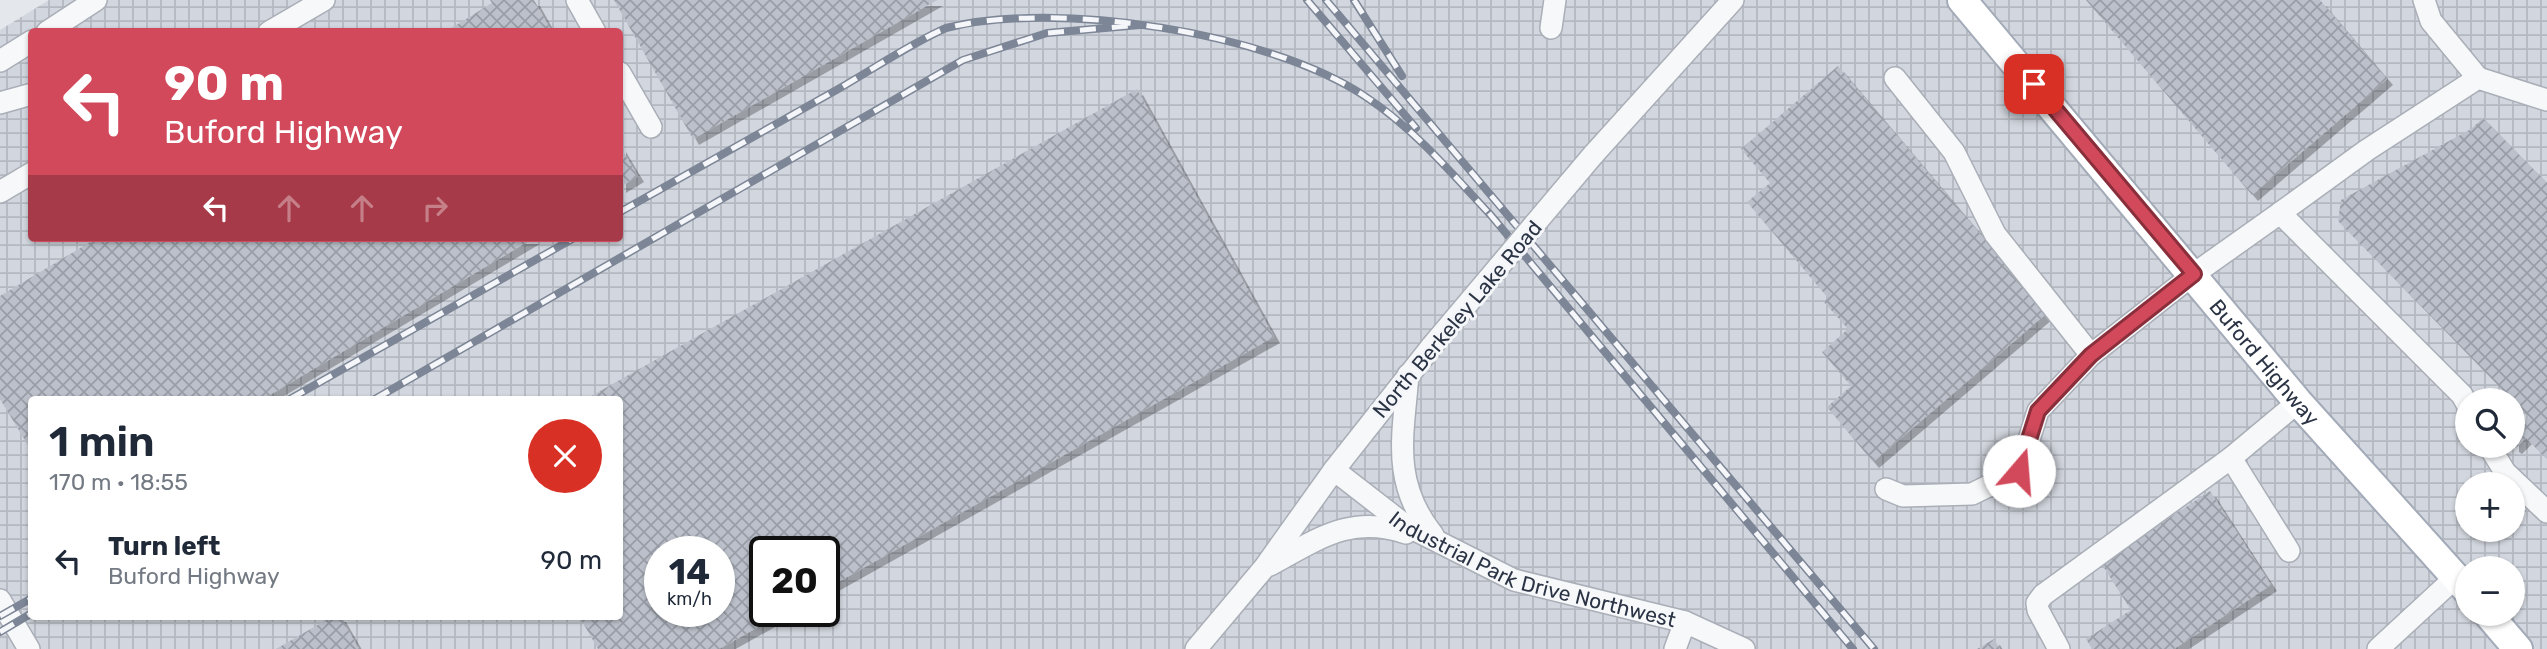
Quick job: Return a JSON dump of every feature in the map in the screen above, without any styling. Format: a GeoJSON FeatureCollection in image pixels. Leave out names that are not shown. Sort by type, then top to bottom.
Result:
{"type":"FeatureCollection","features":[{"type":"Feature","properties":{"kind":"main road","name":"Buford Highway"},"geometry":{"type":"LineString","coordinates":[[1962,0],[2194,274],[2298,402],[2455,576]]}},
{"type":"Feature","properties":{"kind":"main road"},"geometry":{"type":"LineString","coordinates":[[2498,626],[2518,649]]}},
{"type":"Feature","properties":{"kind":"street"},"geometry":{"type":"LineString","coordinates":[[53,28],[96,0]]}},
{"type":"Feature","properties":{"kind":"street"},"geometry":{"type":"LineString","coordinates":[[276,28],[324,0]]}},
{"type":"Feature","properties":{"kind":"street"},"geometry":{"type":"LineString","coordinates":[[577,0],[593,28]]}},
{"type":"Feature","properties":{"kind":"street"},"geometry":{"type":"LineString","coordinates":[[1551,28],[1555,0]]}},
{"type":"Feature","properties":{"kind":"street","name":"North Berkeley Lake Road"},"geometry":{"type":"LineString","coordinates":[[1196,649],[1264,568],[1334,470],[1408,375],[1593,155],[1733,0]]}},
{"type":"Feature","properties":{"kind":"street"},"geometry":{"type":"LineString","coordinates":[[2424,0],[2431,21],[2478,78],[2547,100]]}},
{"type":"Feature","properties":{"kind":"street"},"geometry":{"type":"LineString","coordinates":[[0,61],[28,44]]}},
{"type":"Feature","properties":{"kind":"street"},"geometry":{"type":"LineString","coordinates":[[623,78],[651,127]]}},
{"type":"Feature","properties":{"kind":"street"},"geometry":{"type":"LineString","coordinates":[[1895,78],[1954,152],[1995,234],[2091,355]]}},
{"type":"Feature","properties":{"kind":"street"},"geometry":{"type":"LineString","coordinates":[[1885,489],[1903,496],[1972,494],[2019,471],[2038,411],[2091,355],[2194,274],[2367,150],[2478,78]]}},
{"type":"Feature","properties":{"kind":"street"},"geometry":{"type":"LineString","coordinates":[[0,103],[28,95]]}},
{"type":"Feature","properties":{"kind":"street"},"geometry":{"type":"LineString","coordinates":[[0,192],[28,175]]}},
{"type":"Feature","properties":{"kind":"street"},"geometry":{"type":"LineString","coordinates":[[2280,213],[2455,388]]}},
{"type":"Feature","properties":{"kind":"street"},"geometry":{"type":"LineString","coordinates":[[1408,375],[1402,470],[1416,514],[1441,545]]}},
{"type":"Feature","properties":{"kind":"street"},"geometry":{"type":"LineString","coordinates":[[2059,649],[2038,610],[2037,603],[2043,595],[2231,458],[2298,402]]}},
{"type":"Feature","properties":{"kind":"street"},"geometry":{"type":"LineString","coordinates":[[2231,458],[2289,551]]}},
{"type":"Feature","properties":{"kind":"street"},"geometry":{"type":"LineString","coordinates":[[2496,458],[2505,472],[2547,512]]}},
{"type":"Feature","properties":{"kind":"street","name":"Industrial Park Drive Northwest"},"geometry":{"type":"LineString","coordinates":[[1334,470],[1405,525],[1514,580],[1685,622],[1744,649]]}},
{"type":"Feature","properties":{"kind":"street"},"geometry":{"type":"LineString","coordinates":[[1264,568],[1343,528],[1381,524],[1441,545]]}},
{"type":"Feature","properties":{"kind":"street"},"geometry":{"type":"LineString","coordinates":[[2378,649],[2455,589]]}},
{"type":"Feature","properties":{"kind":"street"},"geometry":{"type":"LineString","coordinates":[[0,600],[29,649]]}},
{"type":"Feature","properties":{"kind":"street"},"geometry":{"type":"LineString","coordinates":[[1675,649],[1685,622]]}},
{"type":"Feature","properties":{"kind":"shaded area"},"geometry":{"type":"Polygon","coordinates":[[[49,0],[2547,0],[2547,649],[0,649],[0,30],[49,0]]]}},
{"type":"Feature","properties":{"kind":"building"},"geometry":{"type":"Polygon","coordinates":[[[490,0],[534,0],[550,28],[451,28],[492,3],[490,0]]]}},
{"type":"Feature","properties":{"kind":"building"},"geometry":{"type":"Polygon","coordinates":[[[614,0],[937,0],[693,139],[614,0]]]}},
{"type":"Feature","properties":{"kind":"building"},"geometry":{"type":"Polygon","coordinates":[[[2086,0],[2320,0],[2387,79],[2252,195],[2086,0]]]}},
{"type":"Feature","properties":{"kind":"building"},"geometry":{"type":"Polygon","coordinates":[[[1838,66],[2047,313],[1873,462],[1827,407],[1851,386],[1822,352],[1848,329],[1824,302],[1828,298],[1747,202],[1770,183],[1741,149],[1838,66]]]}},
{"type":"Feature","properties":{"kind":"building"},"geometry":{"type":"Polygon","coordinates":[[[1137,89],[1274,337],[840,581],[840,536],[749,536],[749,627],[758,627],[719,649],[598,649],[581,620],[623,620],[623,396],[591,396],[1137,89]]]}},
{"type":"Feature","properties":{"kind":"building"},"geometry":{"type":"Polygon","coordinates":[[[2483,118],[2547,183],[2547,459],[2525,439],[2525,421],[2529,417],[2525,413],[2525,388],[2501,388],[2338,221],[2341,200],[2471,129],[2483,118]]]}},
{"type":"Feature","properties":{"kind":"building"},"geometry":{"type":"Polygon","coordinates":[[[623,151],[638,176],[623,185],[623,151]]]}},
{"type":"Feature","properties":{"kind":"building"},"geometry":{"type":"Polygon","coordinates":[[[90,242],[527,242],[268,396],[28,396],[28,445],[0,399],[0,296],[90,242]]]}},
{"type":"Feature","properties":{"kind":"building"},"geometry":{"type":"Polygon","coordinates":[[[2210,491],[2271,585],[2174,649],[2092,649],[2086,639],[2131,610],[2101,563],[2210,491]]]}},
{"type":"Feature","properties":{"kind":"building"},"geometry":{"type":"Polygon","coordinates":[[[326,620],[342,620],[359,649],[276,649],[326,620]]]}},
{"type":"Feature","properties":{"kind":"building"},"geometry":{"type":"Polygon","coordinates":[[[1994,639],[2000,649],[1977,649],[1994,639]]]}},
{"type":"Feature","properties":{"kind":"railway"},"geometry":{"type":"LineString","coordinates":[[1307,0],[1416,128]]}},
{"type":"Feature","properties":{"kind":"railway"},"geometry":{"type":"LineString","coordinates":[[1326,0],[1874,649]]}},
{"type":"Feature","properties":{"kind":"railway"},"geometry":{"type":"LineString","coordinates":[[1354,0],[1402,76]]}},
{"type":"Feature","properties":{"kind":"railway"},"geometry":{"type":"LineString","coordinates":[[623,210],[946,28],[992,20],[1045,18],[1102,20],[1220,39],[1275,55],[1325,74],[1366,97],[1402,124],[1496,221]]}},
{"type":"Feature","properties":{"kind":"railway"},"geometry":{"type":"LineString","coordinates":[[380,396],[963,60],[1047,33],[1140,25]]}},
{"type":"Feature","properties":{"kind":"railway"},"geometry":{"type":"LineString","coordinates":[[1489,213],[1853,649]]}},
{"type":"Feature","properties":{"kind":"railway"},"geometry":{"type":"LineString","coordinates":[[295,396],[567,242]]}},
{"type":"Feature","properties":{"kind":"railway"},"geometry":{"type":"LineString","coordinates":[[0,616],[28,600]]}},
{"type":"Feature","properties":{"kind":"railway"},"geometry":{"type":"LineString","coordinates":[[0,632],[28,615]]}},
{"type":"Feature","properties":{"kind":"route"},"geometry":{"type":"LineString","coordinates":[[2019,471],[2038,411],[2091,355],[2194,274],[2034,84]]}}]}
